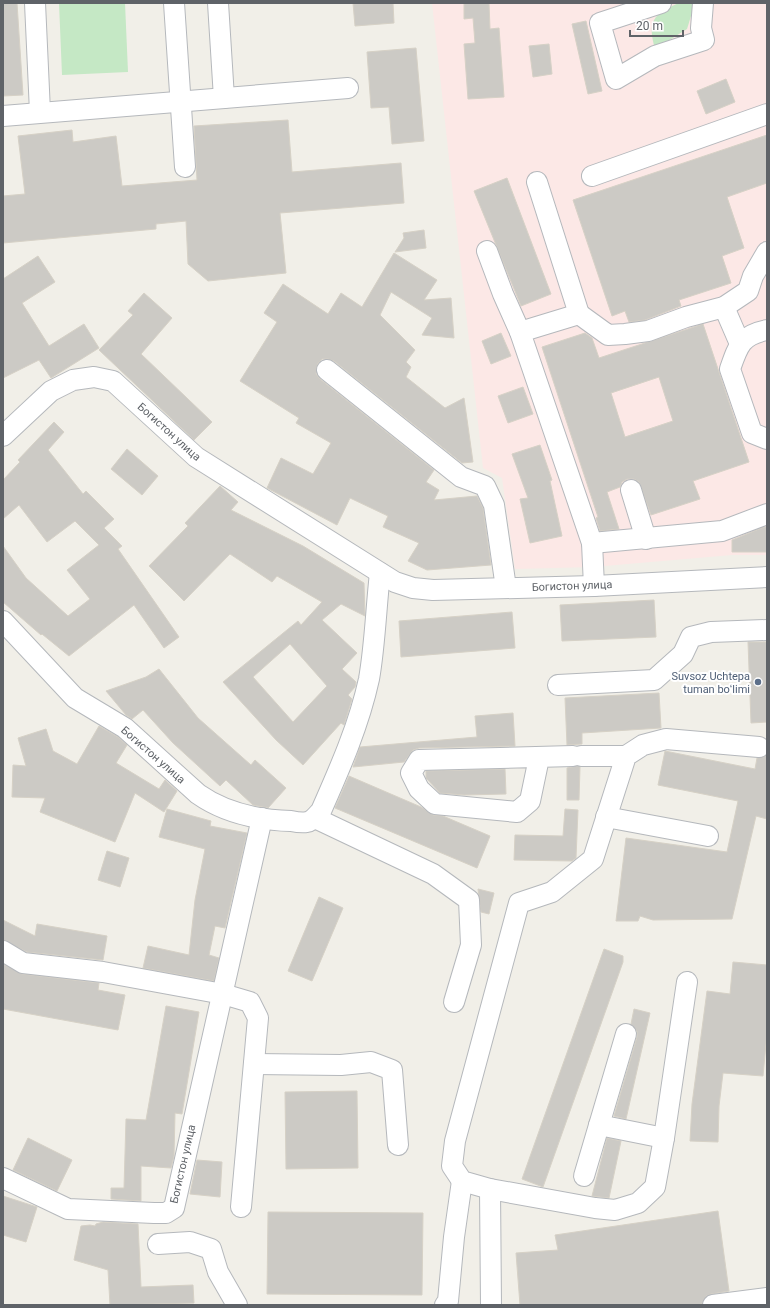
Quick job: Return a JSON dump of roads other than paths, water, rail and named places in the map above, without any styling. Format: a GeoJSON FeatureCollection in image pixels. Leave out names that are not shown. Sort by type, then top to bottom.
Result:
{"type":"FeatureCollection","features":[{"type":"Feature","properties":{"kind":"street"},"geometry":{"type":"LineString","coordinates":[[34,3],[40,112]]}},
{"type":"Feature","properties":{"kind":"street"},"geometry":{"type":"LineString","coordinates":[[174,3],[185,167]]}},
{"type":"Feature","properties":{"kind":"street"},"geometry":{"type":"LineString","coordinates":[[218,3],[224,98]]}},
{"type":"Feature","properties":{"kind":"street"},"geometry":{"type":"LineString","coordinates":[[661,3],[600,23],[616,79],[655,56],[704,40],[701,28],[703,3]]}},
{"type":"Feature","properties":{"kind":"street"},"geometry":{"type":"LineString","coordinates":[[3,116],[348,88]]}},
{"type":"Feature","properties":{"kind":"street"},"geometry":{"type":"LineString","coordinates":[[592,176],[767,114]]}},
{"type":"Feature","properties":{"kind":"street"},"geometry":{"type":"LineString","coordinates":[[537,182],[579,314],[608,335],[648,332],[686,317],[724,307],[748,291],[753,276],[767,252]]}},
{"type":"Feature","properties":{"kind":"street"},"geometry":{"type":"LineString","coordinates":[[487,251],[503,294],[520,332],[592,543],[594,586]]}},
{"type":"Feature","properties":{"kind":"street"},"geometry":{"type":"LineString","coordinates":[[724,307],[740,344]]}},
{"type":"Feature","properties":{"kind":"street"},"geometry":{"type":"LineString","coordinates":[[520,332],[579,314]]}},
{"type":"Feature","properties":{"kind":"street"},"geometry":{"type":"LineString","coordinates":[[767,330],[748,336],[740,344],[730,369],[752,433],[767,439]]}},
{"type":"Feature","properties":{"kind":"street"},"geometry":{"type":"LineString","coordinates":[[327,370],[461,477],[485,486],[494,505],[506,588]]}},
{"type":"Feature","properties":{"kind":"street","name":"Богистон улица"},"geometry":{"type":"LineString","coordinates":[[3,436],[51,391],[73,380],[94,377],[113,381],[196,457],[395,582],[420,589],[433,590],[594,586],[767,577]]}},
{"type":"Feature","properties":{"kind":"street"},"geometry":{"type":"LineString","coordinates":[[631,490],[646,539]]}},
{"type":"Feature","properties":{"kind":"street"},"geometry":{"type":"LineString","coordinates":[[592,543],[722,531],[767,514]]}},
{"type":"Feature","properties":{"kind":"street"},"geometry":{"type":"LineString","coordinates":[[380,573],[369,678],[360,713],[344,759],[321,811],[315,818],[432,874],[469,900],[471,945],[454,1002]]}},
{"type":"Feature","properties":{"kind":"street","name":"Богистон улица"},"geometry":{"type":"LineString","coordinates":[[3,621],[75,698],[125,728],[198,794],[211,803],[228,810],[262,818],[307,822],[315,818]]}},
{"type":"Feature","properties":{"kind":"street"},"geometry":{"type":"LineString","coordinates":[[558,685],[654,680],[683,654],[691,637],[711,632],[767,630]]}},
{"type":"Feature","properties":{"kind":"street"},"geometry":{"type":"LineString","coordinates":[[539,758],[530,801],[517,812],[435,804],[419,789],[411,773],[419,760],[626,756],[643,745],[666,739],[759,747]]}},
{"type":"Feature","properties":{"kind":"street"},"geometry":{"type":"LineString","coordinates":[[626,756],[593,859],[552,892],[519,903],[455,1141],[452,1166],[462,1181],[490,1189],[595,1208],[615,1210],[638,1204],[655,1187],[664,1138],[687,982]]}},
{"type":"Feature","properties":{"kind":"street"},"geometry":{"type":"LineString","coordinates":[[606,817],[708,836]]}},
{"type":"Feature","properties":{"kind":"street","name":"Богистон улица"},"geometry":{"type":"LineString","coordinates":[[3,1178],[68,1209],[166,1213],[174,1208],[262,818]]}},
{"type":"Feature","properties":{"kind":"street"},"geometry":{"type":"LineString","coordinates":[[3,951],[23,963],[103,972],[223,994],[250,1002],[258,1018],[240,1207]]}},
{"type":"Feature","properties":{"kind":"street"},"geometry":{"type":"LineString","coordinates":[[584,1176],[626,1034]]}},
{"type":"Feature","properties":{"kind":"street"},"geometry":{"type":"LineString","coordinates":[[254,1064],[341,1065],[371,1062],[392,1070],[398,1145]]}},
{"type":"Feature","properties":{"kind":"street"},"geometry":{"type":"LineString","coordinates":[[599,1125],[664,1138]]}},
{"type":"Feature","properties":{"kind":"street"},"geometry":{"type":"LineString","coordinates":[[445,1305],[448,1301],[454,1237],[462,1181]]}},
{"type":"Feature","properties":{"kind":"street"},"geometry":{"type":"LineString","coordinates":[[490,1189],[491,1305]]}},
{"type":"Feature","properties":{"kind":"street"},"geometry":{"type":"LineString","coordinates":[[158,1244],[190,1242],[211,1249],[218,1272],[237,1305]]}},
{"type":"Feature","properties":{"kind":"street"},"geometry":{"type":"LineString","coordinates":[[713,1305],[767,1298]]}},
{"type":"Feature","properties":{"kind":"place","name":"Suvsoz Uchtepa tuman boʻlimi"},"geometry":{"type":"Point","coordinates":[758,682]}}]}
